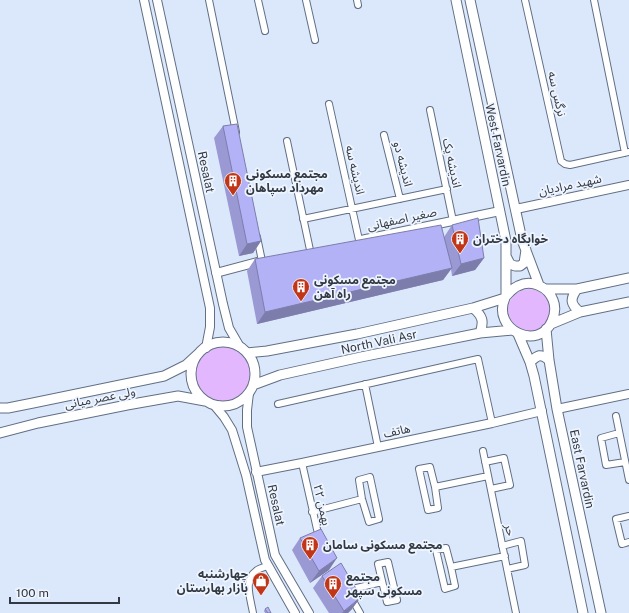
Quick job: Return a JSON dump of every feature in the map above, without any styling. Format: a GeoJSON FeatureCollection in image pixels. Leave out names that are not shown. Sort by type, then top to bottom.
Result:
{"type":"FeatureCollection","features":[{"type":"Feature","properties":{"kind":"main road","name":"West Farvardin"},"geometry":{"type":"LineString","coordinates":[[456,0],[506,241],[506,297]]}},
{"type":"Feature","properties":{"kind":"main road","name":"West Farvardin"},"geometry":{"type":"LineString","coordinates":[[470,0],[522,240],[543,288]]}},
{"type":"Feature","properties":{"kind":"main road"},"geometry":{"type":"LineString","coordinates":[[465,44],[479,41]]}},
{"type":"Feature","properties":{"kind":"main road"},"geometry":{"type":"LineString","coordinates":[[507,258],[510,264],[520,266],[524,263],[526,250]]}},
{"type":"Feature","properties":{"kind":"main road"},"geometry":{"type":"LineString","coordinates":[[543,288],[577,288],[629,278]]}},
{"type":"Feature","properties":{"kind":"main road"},"geometry":{"type":"LineString","coordinates":[[549,327],[554,317],[555,309],[551,295],[543,288],[532,283],[518,286],[511,290],[503,302],[502,310],[507,324],[515,332],[530,362],[542,411],[583,613]]}},
{"type":"Feature","properties":{"kind":"main road"},"geometry":{"type":"LineString","coordinates":[[577,288],[573,294],[572,300],[574,307],[580,312]]}},
{"type":"Feature","properties":{"kind":"main road","name":"North Vali Asr"},"geometry":{"type":"LineString","coordinates":[[243,350],[267,352],[357,334],[473,308],[506,297]]}},
{"type":"Feature","properties":{"kind":"main road"},"geometry":{"type":"LineString","coordinates":[[515,332],[525,336],[533,336],[540,334],[549,327],[580,312],[629,302]]}},
{"type":"Feature","properties":{"kind":"main road"},"geometry":{"type":"LineString","coordinates":[[473,308],[479,313],[482,319],[480,333]]}},
{"type":"Feature","properties":{"kind":"main road","name":"East Farvardin"},"geometry":{"type":"LineString","coordinates":[[549,327],[549,360],[557,409],[601,613]]}},
{"type":"Feature","properties":{"kind":"main road","name":"North Vali Asr"},"geometry":{"type":"LineString","coordinates":[[251,389],[280,375],[361,357],[480,333],[515,332]]}},
{"type":"Feature","properties":{"kind":"main road"},"geometry":{"type":"LineString","coordinates":[[223,342],[232,343],[243,350],[253,363],[255,374],[251,389],[242,400],[234,405],[214,405],[205,401],[193,384],[192,373],[194,363],[202,351],[214,344],[223,342]]}},
{"type":"Feature","properties":{"kind":"main road","name":"ولی عصر میانی"},"geometry":{"type":"LineString","coordinates":[[0,408],[33,404],[164,376],[186,365],[202,351]]}},
{"type":"Feature","properties":{"kind":"main road"},"geometry":{"type":"LineString","coordinates":[[530,362],[535,357],[540,355],[549,360]]}},
{"type":"Feature","properties":{"kind":"main road","name":"ولی عصر میانی"},"geometry":{"type":"LineString","coordinates":[[0,433],[38,423],[178,396],[205,401]]}},
{"type":"Feature","properties":{"kind":"street","name":"Resalat"},"geometry":{"type":"LineString","coordinates":[[144,0],[210,308],[210,327],[202,351]]}},
{"type":"Feature","properties":{"kind":"street","name":"Resalat"},"geometry":{"type":"LineString","coordinates":[[157,0],[229,328],[243,350]]}},
{"type":"Feature","properties":{"kind":"street"},"geometry":{"type":"LineString","coordinates":[[208,0],[238,140]]}},
{"type":"Feature","properties":{"kind":"street"},"geometry":{"type":"LineString","coordinates":[[258,0],[265,31]]}},
{"type":"Feature","properties":{"kind":"street"},"geometry":{"type":"LineString","coordinates":[[306,0],[315,40]]}},
{"type":"Feature","properties":{"kind":"street","name":"نرگس سه"},"geometry":{"type":"LineString","coordinates":[[525,0],[561,161],[570,165],[627,153]]}},
{"type":"Feature","properties":{"kind":"street"},"geometry":{"type":"LineString","coordinates":[[594,0],[627,153]]}},
{"type":"Feature","properties":{"kind":"street","name":"اندیشه سه"},"geometry":{"type":"LineString","coordinates":[[329,104],[352,209],[355,241]]}},
{"type":"Feature","properties":{"kind":"street","name":"اندیشه یک"},"geometry":{"type":"LineString","coordinates":[[430,110],[453,221]]}},
{"type":"Feature","properties":{"kind":"street","name":"اندیشه دو"},"geometry":{"type":"LineString","coordinates":[[384,135],[400,199]]}},
{"type":"Feature","properties":{"kind":"street"},"geometry":{"type":"LineString","coordinates":[[286,141],[310,250]]}},
{"type":"Feature","properties":{"kind":"street","name":"شهید مرادیان"},"geometry":{"type":"LineString","coordinates":[[516,209],[629,185]]}},
{"type":"Feature","properties":{"kind":"street"},"geometry":{"type":"LineString","coordinates":[[303,219],[447,189]]}},
{"type":"Feature","properties":{"kind":"street","name":"صغیر اصفهانی"},"geometry":{"type":"LineString","coordinates":[[355,241],[500,211]]}},
{"type":"Feature","properties":{"kind":"street"},"geometry":{"type":"LineString","coordinates":[[216,273],[266,260],[256,231]]}},
{"type":"Feature","properties":{"kind":"street"},"geometry":{"type":"LineString","coordinates":[[278,404],[478,358],[492,423]]}},
{"type":"Feature","properties":{"kind":"street"},"geometry":{"type":"LineString","coordinates":[[365,384],[378,447]]}},
{"type":"Feature","properties":{"kind":"street","name":"Resalat"},"geometry":{"type":"LineString","coordinates":[[251,389],[247,410],[247,427],[275,555],[309,613]]}},
{"type":"Feature","properties":{"kind":"street"},"geometry":{"type":"LineString","coordinates":[[557,409],[629,394]]}},
{"type":"Feature","properties":{"kind":"street","name":"Resalat"},"geometry":{"type":"LineString","coordinates":[[214,405],[232,430],[246,475],[265,560],[295,613]]}},
{"type":"Feature","properties":{"kind":"street","name":"هاتف"},"geometry":{"type":"LineString","coordinates":[[256,472],[492,423],[542,411]]}},
{"type":"Feature","properties":{"kind":"street"},"geometry":{"type":"LineString","coordinates":[[616,416],[629,480]]}},
{"type":"Feature","properties":{"kind":"street"},"geometry":{"type":"LineString","coordinates":[[619,433],[601,438],[606,465],[625,462]]}},
{"type":"Feature","properties":{"kind":"street","name":"حر"},"geometry":{"type":"LineString","coordinates":[[483,451],[516,613]]}},
{"type":"Feature","properties":{"kind":"street"},"geometry":{"type":"LineString","coordinates":[[485,462],[504,458],[510,485],[491,489]]}},
{"type":"Feature","properties":{"kind":"street","name":"۲۲ بهمن"},"geometry":{"type":"LineString","coordinates":[[302,463],[320,544]]}},
{"type":"Feature","properties":{"kind":"street"},"geometry":{"type":"LineString","coordinates":[[430,467],[435,487],[438,508],[428,510],[419,469],[430,467]]}},
{"type":"Feature","properties":{"kind":"street"},"geometry":{"type":"LineString","coordinates":[[435,487],[488,476]]}},
{"type":"Feature","properties":{"kind":"street"},"geometry":{"type":"LineString","coordinates":[[370,477],[379,520],[369,522],[362,499],[359,480],[370,477]]}},
{"type":"Feature","properties":{"kind":"street"},"geometry":{"type":"LineString","coordinates":[[312,512],[362,499]]}},
{"type":"Feature","properties":{"kind":"street"},"geometry":{"type":"LineString","coordinates":[[629,516],[616,519],[622,544],[629,542]]}},
{"type":"Feature","properties":{"kind":"street"},"geometry":{"type":"LineString","coordinates":[[502,546],[521,541],[525,565],[507,569]]}},
{"type":"Feature","properties":{"kind":"street"},"geometry":{"type":"LineString","coordinates":[[446,548],[452,567],[455,586],[445,589],[436,550],[446,548]]}},
{"type":"Feature","properties":{"kind":"street"},"geometry":{"type":"LineString","coordinates":[[452,567],[505,556]]}},
{"type":"Feature","properties":{"kind":"street"},"geometry":{"type":"LineString","coordinates":[[388,562],[397,600],[387,602],[382,582],[378,564],[388,562]]}},
{"type":"Feature","properties":{"kind":"street"},"geometry":{"type":"LineString","coordinates":[[254,613],[249,587],[250,577],[256,570],[268,566]]}},
{"type":"Feature","properties":{"kind":"street"},"geometry":{"type":"LineString","coordinates":[[347,590],[382,582]]}},
{"type":"Feature","properties":{"kind":"street"},"geometry":{"type":"LineString","coordinates":[[343,584],[360,613]]}},
{"type":"Feature","properties":{"kind":"shaded area"},"geometry":{"type":"Polygon","coordinates":[[[529,289],[544,295],[550,310],[544,325],[529,331],[514,325],[508,310],[514,295],[529,289]]]}},
{"type":"Feature","properties":{"kind":"shaded area"},"geometry":{"type":"Polygon","coordinates":[[[217,347],[229,347],[239,351],[247,359],[251,369],[251,381],[247,391],[239,399],[229,403],[217,403],[207,399],[199,391],[195,381],[195,369],[199,359],[207,351],[217,347]]]}},
{"type":"Feature","properties":{"kind":"building"},"geometry":{"type":"Polygon","coordinates":[[[237,124],[261,241],[247,244],[223,126],[237,124]]]}},
{"type":"Feature","properties":{"kind":"building"},"geometry":{"type":"Polygon","coordinates":[[[478,218],[484,258],[461,264],[452,225],[478,218]]]}},
{"type":"Feature","properties":{"kind":"building","name":"مجتمع مسکونی راه آهن"},"geometry":{"type":"Polygon","coordinates":[[[441,225],[452,268],[265,312],[255,259],[441,225]]]}},
{"type":"Feature","properties":{"kind":"building"},"geometry":{"type":"Polygon","coordinates":[[[321,529],[337,558],[319,571],[300,538],[321,529]]]}},
{"type":"Feature","properties":{"kind":"building"},"geometry":{"type":"Polygon","coordinates":[[[341,563],[361,597],[344,611],[322,576],[341,563]]]}},
{"type":"Feature","properties":{"kind":"building"},"geometry":{"type":"Polygon","coordinates":[[[268,607],[271,613],[268,613],[265,609],[268,607]]]}},
{"type":"Feature","properties":{"kind":"place","name":"مجتمع مسکونی مهرداد سپاهان"},"geometry":{"type":"Point","coordinates":[233,196]}},
{"type":"Feature","properties":{"kind":"place","name":"خوابگاه دختران"},"geometry":{"type":"Point","coordinates":[460,254]}},
{"type":"Feature","properties":{"kind":"place","name":"مجتمع مسکونی راه آهن"},"geometry":{"type":"Point","coordinates":[301,302]}},
{"type":"Feature","properties":{"kind":"place","name":"مجتمع مسکونی سامان"},"geometry":{"type":"Point","coordinates":[310,560]}},
{"type":"Feature","properties":{"kind":"place","name":"چهارشنبه بازار بهارستان"},"geometry":{"type":"Point","coordinates":[261,596]}},
{"type":"Feature","properties":{"kind":"place","name":"مجتمع مسکونی سپهر"},"geometry":{"type":"Point","coordinates":[333,599]}}]}
